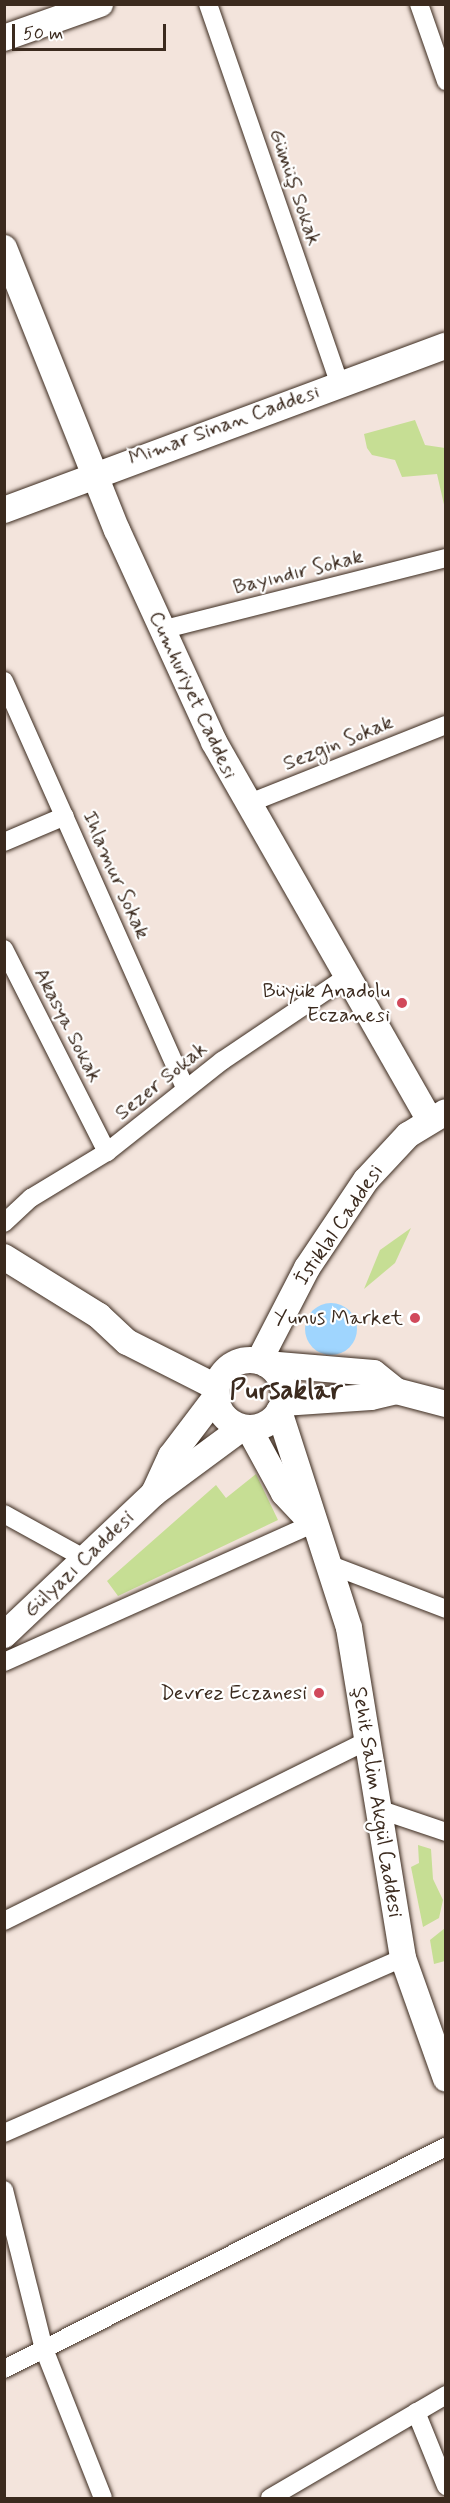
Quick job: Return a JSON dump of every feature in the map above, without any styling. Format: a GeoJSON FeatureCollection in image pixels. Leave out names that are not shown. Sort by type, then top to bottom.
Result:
{"type":"FeatureCollection","features":[{"type":"Feature","properties":{"kind":"street"},"geometry":{"type":"LineString","coordinates":[[4,38],[100,4]]}},
{"type":"Feature","properties":{"kind":"street","name":"Gümüş Sokak"},"geometry":{"type":"LineString","coordinates":[[208,4],[339,384]]}},
{"type":"Feature","properties":{"kind":"street"},"geometry":{"type":"LineString","coordinates":[[419,4],[446,81]]}},
{"type":"Feature","properties":{"kind":"street","name":"Cumhuriyet Caddesi"},"geometry":{"type":"LineString","coordinates":[[4,248],[161,630],[247,804],[348,976],[440,1118]]}},
{"type":"Feature","properties":{"kind":"street","name":"Mimar Sinan Caddesi"},"geometry":{"type":"LineString","coordinates":[[4,510],[95,472],[446,346]]}},
{"type":"Feature","properties":{"kind":"street","name":"Bayındır Sokak"},"geometry":{"type":"LineString","coordinates":[[161,630],[446,558]]}},
{"type":"Feature","properties":{"kind":"street","name":"Ihlamur Sokak"},"geometry":{"type":"LineString","coordinates":[[4,681],[186,1087]]}},
{"type":"Feature","properties":{"kind":"street","name":"Sezgin Sokak"},"geometry":{"type":"LineString","coordinates":[[247,804],[445,728]]}},
{"type":"Feature","properties":{"kind":"street"},"geometry":{"type":"LineString","coordinates":[[4,842],[65,816]]}},
{"type":"Feature","properties":{"kind":"street","name":"Akasya Sokak"},"geometry":{"type":"LineString","coordinates":[[4,949],[107,1152]]}},
{"type":"Feature","properties":{"kind":"street","name":"Sezer Sokak"},"geometry":{"type":"LineString","coordinates":[[4,1223],[47,1187],[107,1152],[186,1087],[348,976]]}},
{"type":"Feature","properties":{"kind":"street","name":"İstiklal Caddesi"},"geometry":{"type":"LineString","coordinates":[[262,1362],[307,1268],[355,1196],[380,1162],[440,1118]]}},
{"type":"Feature","properties":{"kind":"street"},"geometry":{"type":"LineString","coordinates":[[4,1257],[99,1316],[133,1327],[184,1357],[220,1384],[224,1417],[246,1428],[264,1426],[281,1407],[370,1397],[396,1391]]}},
{"type":"Feature","properties":{"kind":"street"},"geometry":{"type":"LineString","coordinates":[[262,1362],[283,1384],[281,1407],[313,1524]]}},
{"type":"Feature","properties":{"kind":"street"},"geometry":{"type":"LineString","coordinates":[[154,1493],[171,1456],[220,1384],[262,1362],[374,1373],[396,1391],[446,1404]]}},
{"type":"Feature","properties":{"kind":"street"},"geometry":{"type":"LineString","coordinates":[[246,1428],[284,1493],[313,1524]]}},
{"type":"Feature","properties":{"kind":"street","name":"Gülyazı Caddesi"},"geometry":{"type":"LineString","coordinates":[[4,1635],[81,1557],[154,1493],[246,1428]]}},
{"type":"Feature","properties":{"kind":"street"},"geometry":{"type":"LineString","coordinates":[[4,1514],[81,1557]]}},
{"type":"Feature","properties":{"kind":"street"},"geometry":{"type":"LineString","coordinates":[[4,1662],[313,1524]]}},
{"type":"Feature","properties":{"kind":"street","name":"Şehit Salim Akgül Caddesi"},"geometry":{"type":"LineString","coordinates":[[313,1524],[331,1565],[350,1628],[403,1958],[446,2079]]}},
{"type":"Feature","properties":{"kind":"street"},"geometry":{"type":"LineString","coordinates":[[331,1565],[446,1609]]}},
{"type":"Feature","properties":{"kind":"street"},"geometry":{"type":"LineString","coordinates":[[4,1921],[368,1740]]}},
{"type":"Feature","properties":{"kind":"street"},"geometry":{"type":"LineString","coordinates":[[381,1810],[446,1832]]}},
{"type":"Feature","properties":{"kind":"street"},"geometry":{"type":"LineString","coordinates":[[4,2133],[403,1958]]}},
{"type":"Feature","properties":{"kind":"street"},"geometry":{"type":"LineString","coordinates":[[4,2369],[446,2147]]}},
{"type":"Feature","properties":{"kind":"street"},"geometry":{"type":"LineString","coordinates":[[4,2190],[44,2349],[104,2499]]}},
{"type":"Feature","properties":{"kind":"street"},"geometry":{"type":"LineString","coordinates":[[270,2499],[446,2395]]}},
{"type":"Feature","properties":{"kind":"street"},"geometry":{"type":"LineString","coordinates":[[416,2412],[446,2486]]}},
{"type":"Feature","properties":{"kind":"green space"},"geometry":{"type":"Polygon","coordinates":[[[415,420],[425,445],[445,448],[445,509],[437,474],[402,477],[395,460],[372,455],[367,448],[364,434],[415,420]]]}},
{"type":"Feature","properties":{"kind":"green space"},"geometry":{"type":"Polygon","coordinates":[[[411,1228],[395,1263],[364,1289],[380,1250],[411,1228]]]}},
{"type":"Feature","properties":{"kind":"green space"},"geometry":{"type":"Polygon","coordinates":[[[256,1474],[278,1520],[118,1596],[107,1581],[216,1485],[226,1498],[256,1474]]]}},
{"type":"Feature","properties":{"kind":"green space"},"geometry":{"type":"Polygon","coordinates":[[[418,1845],[431,1849],[433,1879],[443,1900],[439,1918],[423,1927],[411,1867],[419,1863],[418,1845]]]}},
{"type":"Feature","properties":{"kind":"green space"},"geometry":{"type":"Polygon","coordinates":[[[445,1928],[445,1961],[434,1964],[430,1940],[445,1928]]]}},
{"type":"Feature","properties":{"kind":"water"},"geometry":{"type":"Polygon","coordinates":[[[326,1303],[336,1303],[350,1310],[357,1329],[350,1348],[336,1355],[326,1355],[316,1351],[309,1344],[305,1334],[305,1324],[309,1314],[316,1307],[326,1303]]]}},
{"type":"Feature","properties":{"kind":"place","name":"Büyük Anadolu Eczanesi"},"geometry":{"type":"Point","coordinates":[402,1003]}},
{"type":"Feature","properties":{"kind":"place","name":"Yunus Market"},"geometry":{"type":"Point","coordinates":[415,1318]}},
{"type":"Feature","properties":{"kind":"place","name":"Devrez Eczanesi"},"geometry":{"type":"Point","coordinates":[319,1693]}},
{"type":"Feature","properties":{"kind":"district","name":"Pursaklar"},"geometry":{"type":"Point","coordinates":[286,1391]}}]}
